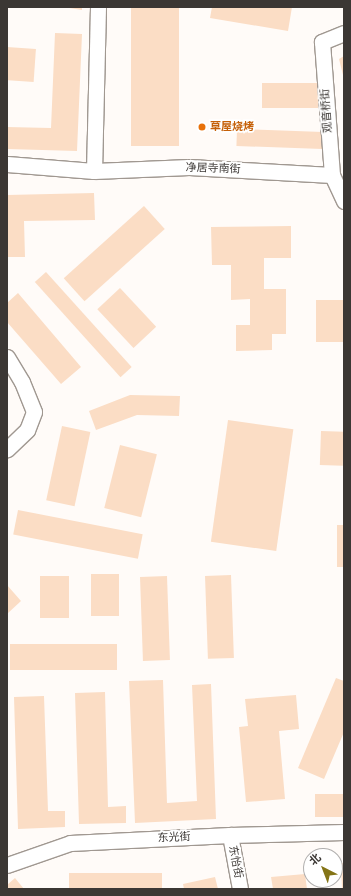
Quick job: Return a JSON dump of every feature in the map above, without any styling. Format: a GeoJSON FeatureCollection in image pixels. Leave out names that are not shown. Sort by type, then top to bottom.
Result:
{"type":"FeatureCollection","features":[{"type":"Feature","properties":{"kind":"street"},"geometry":{"type":"LineString","coordinates":[[94,171],[98,7]]}},
{"type":"Feature","properties":{"kind":"street","name":"观音桥街"},"geometry":{"type":"LineString","coordinates":[[344,33],[322,42],[332,175],[344,201]]}},
{"type":"Feature","properties":{"kind":"street","name":"净居寺南街"},"geometry":{"type":"LineString","coordinates":[[7,164],[94,171],[189,167],[332,175]]}},
{"type":"Feature","properties":{"kind":"street"},"geometry":{"type":"LineString","coordinates":[[7,357],[22,382],[34,412],[27,430],[7,449]]}},
{"type":"Feature","properties":{"kind":"street","name":"东光街"},"geometry":{"type":"LineString","coordinates":[[7,865],[70,843],[230,835],[344,832]]}},
{"type":"Feature","properties":{"kind":"street","name":"东怡街"},"geometry":{"type":"LineString","coordinates":[[230,835],[240,889]]}},
{"type":"Feature","properties":{"kind":"building"},"geometry":{"type":"Polygon","coordinates":[[[63,7],[82,7],[82,10],[63,7]]]}},
{"type":"Feature","properties":{"kind":"building"},"geometry":{"type":"Polygon","coordinates":[[[131,7],[179,7],[179,146],[131,146],[131,7]]]}},
{"type":"Feature","properties":{"kind":"building"},"geometry":{"type":"Polygon","coordinates":[[[212,7],[292,7],[288,31],[210,18],[212,7]]]}},
{"type":"Feature","properties":{"kind":"building"},"geometry":{"type":"Polygon","coordinates":[[[55,33],[82,34],[77,151],[7,149],[7,127],[51,128],[55,33]]]}},
{"type":"Feature","properties":{"kind":"building"},"geometry":{"type":"Polygon","coordinates":[[[7,47],[36,49],[34,82],[7,80],[7,47]]]}},
{"type":"Feature","properties":{"kind":"building"},"geometry":{"type":"Polygon","coordinates":[[[344,56],[344,75],[343,75],[339,59],[344,56]]]}},
{"type":"Feature","properties":{"kind":"building"},"geometry":{"type":"Polygon","coordinates":[[[262,83],[318,83],[318,108],[262,108],[262,83]]]}},
{"type":"Feature","properties":{"kind":"building"},"geometry":{"type":"Polygon","coordinates":[[[237,129],[323,132],[322,149],[236,146],[237,129]]]}},
{"type":"Feature","properties":{"kind":"building"},"geometry":{"type":"Polygon","coordinates":[[[94,193],[95,220],[24,221],[25,257],[7,257],[7,195],[94,193]]]}},
{"type":"Feature","properties":{"kind":"building"},"geometry":{"type":"Polygon","coordinates":[[[144,206],[165,229],[84,301],[64,278],[144,206]]]}},
{"type":"Feature","properties":{"kind":"building"},"geometry":{"type":"Polygon","coordinates":[[[291,226],[291,258],[264,258],[264,289],[286,289],[286,334],[272,334],[272,350],[236,351],[236,325],[250,325],[250,299],[231,300],[231,265],[212,265],[211,227],[291,226]]]}},
{"type":"Feature","properties":{"kind":"building"},"geometry":{"type":"Polygon","coordinates":[[[46,272],[132,367],[121,377],[35,282],[46,272]]]}},
{"type":"Feature","properties":{"kind":"building"},"geometry":{"type":"Polygon","coordinates":[[[120,288],[156,327],[133,348],[97,309],[120,288]]]}},
{"type":"Feature","properties":{"kind":"building"},"geometry":{"type":"Polygon","coordinates":[[[18,293],[81,367],[61,384],[7,322],[7,303],[18,293]]]}},
{"type":"Feature","properties":{"kind":"building"},"geometry":{"type":"Polygon","coordinates":[[[316,300],[344,300],[344,342],[316,342],[316,300]]]}},
{"type":"Feature","properties":{"kind":"building"},"geometry":{"type":"Polygon","coordinates":[[[130,395],[180,396],[179,416],[137,415],[96,430],[89,411],[130,395]]]}},
{"type":"Feature","properties":{"kind":"building"},"geometry":{"type":"Polygon","coordinates":[[[228,420],[293,429],[276,551],[211,542],[228,420]]]}},
{"type":"Feature","properties":{"kind":"building"},"geometry":{"type":"Polygon","coordinates":[[[62,426],[90,432],[75,506],[46,500],[62,426]]]}},
{"type":"Feature","properties":{"kind":"building"},"geometry":{"type":"Polygon","coordinates":[[[321,431],[344,432],[343,466],[320,465],[321,431]]]}},
{"type":"Feature","properties":{"kind":"building"},"geometry":{"type":"Polygon","coordinates":[[[120,445],[157,454],[141,517],[104,508],[120,445]]]}},
{"type":"Feature","properties":{"kind":"building"},"geometry":{"type":"Polygon","coordinates":[[[18,510],[143,534],[138,559],[13,535],[18,510]]]}},
{"type":"Feature","properties":{"kind":"building"},"geometry":{"type":"Polygon","coordinates":[[[337,525],[344,525],[344,567],[337,567],[337,525]]]}},
{"type":"Feature","properties":{"kind":"building"},"geometry":{"type":"Polygon","coordinates":[[[91,574],[119,574],[119,616],[91,616],[91,574]]]}},
{"type":"Feature","properties":{"kind":"building"},"geometry":{"type":"Polygon","coordinates":[[[231,575],[234,658],[208,659],[205,576],[231,575]]]}},
{"type":"Feature","properties":{"kind":"building"},"geometry":{"type":"Polygon","coordinates":[[[40,576],[69,576],[69,618],[40,618],[40,576]]]}},
{"type":"Feature","properties":{"kind":"building"},"geometry":{"type":"Polygon","coordinates":[[[167,576],[170,660],[143,661],[140,577],[167,576]]]}},
{"type":"Feature","properties":{"kind":"building"},"geometry":{"type":"Polygon","coordinates":[[[7,585],[21,601],[7,614],[7,585]]]}},
{"type":"Feature","properties":{"kind":"building"},"geometry":{"type":"Polygon","coordinates":[[[10,644],[117,644],[117,670],[10,670],[10,644]]]}},
{"type":"Feature","properties":{"kind":"building"},"geometry":{"type":"Polygon","coordinates":[[[336,678],[344,681],[344,732],[324,779],[298,768],[336,678]]]}},
{"type":"Feature","properties":{"kind":"building"},"geometry":{"type":"Polygon","coordinates":[[[163,680],[167,803],[197,801],[192,685],[211,684],[216,819],[135,823],[129,681],[163,680]]]}},
{"type":"Feature","properties":{"kind":"building"},"geometry":{"type":"Polygon","coordinates":[[[105,692],[108,807],[126,806],[126,823],[79,824],[75,693],[105,692]]]}},
{"type":"Feature","properties":{"kind":"building"},"geometry":{"type":"Polygon","coordinates":[[[296,695],[299,729],[279,731],[285,799],[246,802],[239,727],[248,726],[245,699],[296,695]]]}},
{"type":"Feature","properties":{"kind":"building"},"geometry":{"type":"Polygon","coordinates":[[[44,696],[48,811],[65,811],[65,827],[18,829],[14,697],[44,696]]]}},
{"type":"Feature","properties":{"kind":"building"},"geometry":{"type":"Polygon","coordinates":[[[315,794],[344,794],[344,817],[315,817],[315,794]]]}},
{"type":"Feature","properties":{"kind":"building"},"geometry":{"type":"Polygon","coordinates":[[[343,863],[344,863],[344,889],[342,889],[343,863]]]}},
{"type":"Feature","properties":{"kind":"building"},"geometry":{"type":"Polygon","coordinates":[[[69,873],[162,873],[162,889],[69,889],[69,873]]]}},
{"type":"Feature","properties":{"kind":"building"},"geometry":{"type":"Polygon","coordinates":[[[303,874],[303,888],[307,889],[273,889],[271,877],[303,874]]]}},
{"type":"Feature","properties":{"kind":"building"},"geometry":{"type":"Polygon","coordinates":[[[215,877],[218,889],[184,889],[183,884],[215,877]]]}},
{"type":"Feature","properties":{"kind":"building"},"geometry":{"type":"Polygon","coordinates":[[[15,878],[24,889],[7,889],[7,885],[15,878]]]}},
{"type":"Feature","properties":{"kind":"place","name":"草屋烧烤"},"geometry":{"type":"Point","coordinates":[202,127]}}]}
